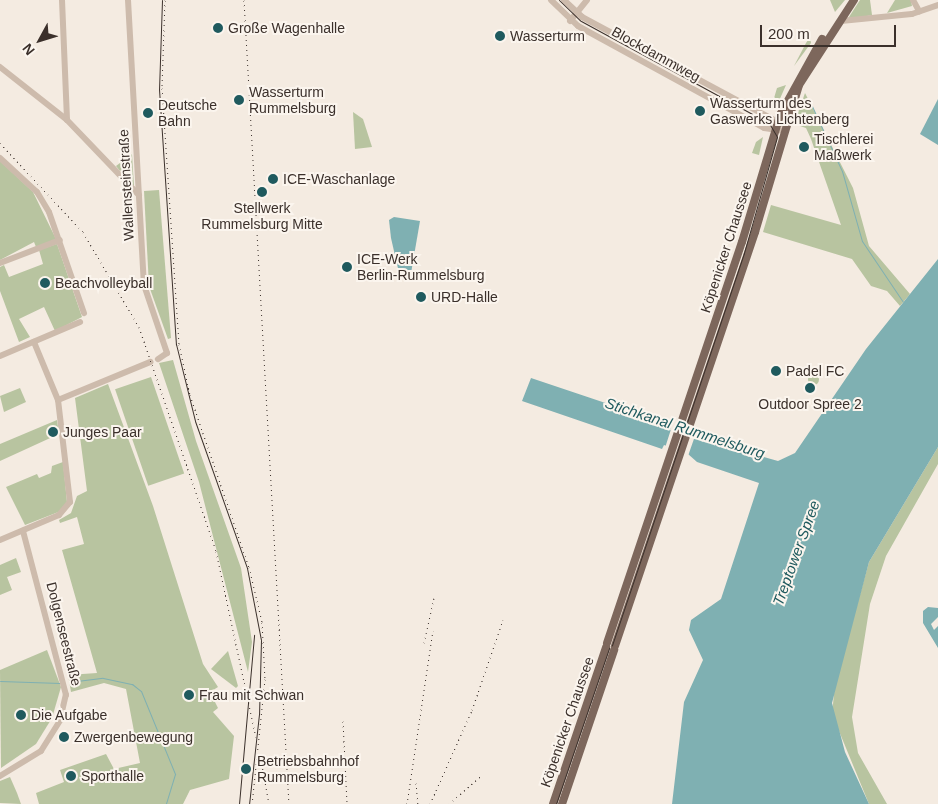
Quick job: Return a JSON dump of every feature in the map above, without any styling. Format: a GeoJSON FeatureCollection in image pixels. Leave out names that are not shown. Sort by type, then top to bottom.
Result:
{"type":"FeatureCollection","features":[{"type":"Feature","properties":{"kind":"main road"},"geometry":{"type":"LineString","coordinates":[[797,83],[849,0]]}},
{"type":"Feature","properties":{"kind":"main road"},"geometry":{"type":"LineString","coordinates":[[797,83],[854,0]]}},
{"type":"Feature","properties":{"kind":"main road","name":"Köpenicker Chaussee"},"geometry":{"type":"LineString","coordinates":[[553,804],[670,457],[775,130],[797,83]]}},
{"type":"Feature","properties":{"kind":"main road","name":"Köpenicker Chaussee"},"geometry":{"type":"LineString","coordinates":[[562,804],[690,426],[786,129],[797,83]]}},
{"type":"Feature","properties":{"kind":"street"},"geometry":{"type":"LineString","coordinates":[[62,0],[67,120]]}},
{"type":"Feature","properties":{"kind":"street","name":"Wallensteinstraße"},"geometry":{"type":"LineString","coordinates":[[128,0],[144,285],[167,352],[158,359]]}},
{"type":"Feature","properties":{"kind":"street","name":"Blockdammweg"},"geometry":{"type":"LineString","coordinates":[[551,0],[570,21],[775,130],[786,129]]}},
{"type":"Feature","properties":{"kind":"street","name":"Blockdammweg"},"geometry":{"type":"LineString","coordinates":[[564,0],[577,13],[778,122],[786,129]]}},
{"type":"Feature","properties":{"kind":"street"},"geometry":{"type":"LineString","coordinates":[[570,21],[587,0]]}},
{"type":"Feature","properties":{"kind":"street"},"geometry":{"type":"LineString","coordinates":[[914,0],[919,11]]}},
{"type":"Feature","properties":{"kind":"street"},"geometry":{"type":"LineString","coordinates":[[841,21],[919,11],[938,5]]}},
{"type":"Feature","properties":{"kind":"street"},"geometry":{"type":"LineString","coordinates":[[0,67],[67,120],[133,194],[139,195]]}},
{"type":"Feature","properties":{"kind":"street"},"geometry":{"type":"LineString","coordinates":[[0,158],[43,201],[60,240],[84,313]]}},
{"type":"Feature","properties":{"kind":"street"},"geometry":{"type":"LineString","coordinates":[[2,262],[60,240]]}},
{"type":"Feature","properties":{"kind":"street"},"geometry":{"type":"LineString","coordinates":[[0,356],[80,322]]}},
{"type":"Feature","properties":{"kind":"street"},"geometry":{"type":"LineString","coordinates":[[0,540],[59,515],[70,502],[58,400],[34,342]]}},
{"type":"Feature","properties":{"kind":"street"},"geometry":{"type":"LineString","coordinates":[[58,400],[150,362]]}},
{"type":"Feature","properties":{"kind":"street","name":"Dolgenseestraße"},"geometry":{"type":"LineString","coordinates":[[0,776],[41,751],[60,720],[66,695],[23,531]]}},
{"type":"Feature","properties":{"kind":"green space"},"geometry":{"type":"Polygon","coordinates":[[[830,0],[845,0],[835,12],[830,0]]]}},
{"type":"Feature","properties":{"kind":"green space"},"geometry":{"type":"Polygon","coordinates":[[[860,0],[870,0],[872,15],[847,20],[860,0]]]}},
{"type":"Feature","properties":{"kind":"green space"},"geometry":{"type":"Polygon","coordinates":[[[895,0],[911,0],[912,6],[887,13],[895,0]]]}},
{"type":"Feature","properties":{"kind":"green space"},"geometry":{"type":"Polygon","coordinates":[[[810,37],[811,43],[794,66],[806,43],[810,37]]]}},
{"type":"Feature","properties":{"kind":"green space"},"geometry":{"type":"Polygon","coordinates":[[[786,85],[775,110],[764,109],[772,105],[777,88],[786,85]]]}},
{"type":"Feature","properties":{"kind":"green space"},"geometry":{"type":"Polygon","coordinates":[[[805,93],[853,188],[869,246],[910,294],[900,306],[887,291],[871,286],[852,259],[763,232],[771,205],[841,225],[806,128],[794,124],[805,93]]]}},
{"type":"Feature","properties":{"kind":"green space"},"geometry":{"type":"Polygon","coordinates":[[[353,112],[363,119],[372,147],[355,149],[353,112]]]}},
{"type":"Feature","properties":{"kind":"green space"},"geometry":{"type":"Polygon","coordinates":[[[763,137],[759,155],[752,153],[756,142],[763,137]]]}},
{"type":"Feature","properties":{"kind":"green space"},"geometry":{"type":"Polygon","coordinates":[[[132,154],[134,186],[121,172],[127,169],[125,166],[120,171],[116,166],[132,154]]]}},
{"type":"Feature","properties":{"kind":"green space"},"geometry":{"type":"Polygon","coordinates":[[[0,161],[33,192],[56,239],[36,247],[34,242],[0,260],[0,161]]]}},
{"type":"Feature","properties":{"kind":"green space"},"geometry":{"type":"Polygon","coordinates":[[[159,190],[171,338],[168,339],[149,286],[144,191],[159,190]]]}},
{"type":"Feature","properties":{"kind":"green space"},"geometry":{"type":"Polygon","coordinates":[[[57,244],[82,317],[55,331],[44,307],[19,319],[30,337],[19,342],[0,291],[0,267],[4,265],[9,277],[43,264],[39,250],[57,244]]]}},
{"type":"Feature","properties":{"kind":"green space"},"geometry":{"type":"Polygon","coordinates":[[[173,360],[196,441],[241,568],[252,642],[248,672],[199,482],[159,363],[173,360]]]}},
{"type":"Feature","properties":{"kind":"green space"},"geometry":{"type":"Polygon","coordinates":[[[813,373],[819,379],[813,385],[807,379],[813,373]]]}},
{"type":"Feature","properties":{"kind":"green space"},"geometry":{"type":"Polygon","coordinates":[[[151,377],[184,473],[148,486],[115,389],[151,377]]]}},
{"type":"Feature","properties":{"kind":"green space","name":"Outdoor Spree 2"},"geometry":{"type":"Polygon","coordinates":[[[810,382],[816,388],[810,394],[804,388],[810,382]]]}},
{"type":"Feature","properties":{"kind":"green space"},"geometry":{"type":"Polygon","coordinates":[[[108,384],[153,506],[203,664],[218,687],[210,692],[218,708],[213,712],[234,736],[229,779],[190,790],[183,804],[39,804],[36,793],[64,782],[60,770],[106,754],[114,769],[140,763],[126,689],[104,683],[71,692],[68,675],[97,673],[62,550],[84,544],[77,517],[60,523],[59,520],[71,513],[77,496],[87,491],[75,398],[108,384]]]}},
{"type":"Feature","properties":{"kind":"green space"},"geometry":{"type":"Polygon","coordinates":[[[20,388],[26,402],[4,412],[0,396],[20,388]]]}},
{"type":"Feature","properties":{"kind":"green space"},"geometry":{"type":"Polygon","coordinates":[[[57,420],[59,434],[0,461],[0,444],[57,420]]]}},
{"type":"Feature","properties":{"kind":"green space"},"geometry":{"type":"Polygon","coordinates":[[[938,447],[938,464],[886,556],[870,604],[852,717],[858,753],[887,804],[869,804],[832,714],[835,684],[869,562],[938,447]]]}},
{"type":"Feature","properties":{"kind":"green space"},"geometry":{"type":"Polygon","coordinates":[[[63,462],[67,502],[61,511],[25,525],[6,487],[37,474],[39,478],[51,473],[52,466],[63,462]]]}},
{"type":"Feature","properties":{"kind":"green space"},"geometry":{"type":"Polygon","coordinates":[[[16,558],[21,572],[7,577],[12,590],[0,595],[0,565],[16,558]]]}},
{"type":"Feature","properties":{"kind":"green space"},"geometry":{"type":"Polygon","coordinates":[[[47,650],[61,687],[52,718],[36,744],[1,768],[0,670],[47,650]]]}},
{"type":"Feature","properties":{"kind":"green space"},"geometry":{"type":"Polygon","coordinates":[[[228,651],[238,686],[236,688],[211,669],[228,651]]]}},
{"type":"Feature","properties":{"kind":"green space"},"geometry":{"type":"Polygon","coordinates":[[[10,777],[21,804],[0,803],[0,781],[10,777]]]}},
{"type":"Feature","properties":{"kind":"water"},"geometry":{"type":"Polygon","coordinates":[[[938,99],[938,145],[920,134],[938,99]]]}},
{"type":"Feature","properties":{"kind":"water"},"geometry":{"type":"Polygon","coordinates":[[[394,217],[420,221],[410,279],[400,277],[389,220],[394,217]]]}},
{"type":"Feature","properties":{"kind":"water","name":"Treptower Spree"},"geometry":{"type":"Polygon","coordinates":[[[938,259],[938,447],[869,562],[832,703],[845,752],[869,804],[672,804],[684,702],[703,660],[689,630],[691,620],[721,599],[759,483],[697,462],[688,454],[664,445],[662,449],[522,401],[531,378],[671,425],[670,430],[778,461],[795,453],[866,349],[938,259]]]}},
{"type":"Feature","properties":{"kind":"water"},"geometry":{"type":"Polygon","coordinates":[[[928,607],[938,608],[938,617],[931,624],[934,630],[938,626],[938,648],[923,623],[923,611],[928,607]]]}},
{"type":"Feature","properties":{"kind":"pier"},"geometry":{"type":"Polygon","coordinates":[[[673,423],[673,429],[695,436],[688,456],[664,451],[673,423]]]}},
{"type":"Feature","properties":{"kind":"waterway"},"geometry":{"type":"LineString","coordinates":[[811,104],[842,171],[862,241],[903,302]]}},
{"type":"Feature","properties":{"kind":"waterway"},"geometry":{"type":"LineString","coordinates":[[69,682],[103,678],[132,684],[141,691],[175,774],[166,804]]}},
{"type":"Feature","properties":{"kind":"waterway"},"geometry":{"type":"LineString","coordinates":[[0,681],[60,683]]}},
{"type":"Feature","properties":{"kind":"tram line"},"geometry":{"type":"LineString","coordinates":[[162,0],[159,89],[176,344],[195,421],[247,568],[261,640],[259,714],[249,804]]}},
{"type":"Feature","properties":{"kind":"tram line"},"geometry":{"type":"LineString","coordinates":[[559,0],[581,21],[769,123],[777,137],[744,253],[612,645]]}},
{"type":"Feature","properties":{"kind":"tram line"},"geometry":{"type":"LineString","coordinates":[[239,804],[254,635]]}},
{"type":"Feature","properties":{"kind":"tram line"},"geometry":{"type":"LineString","coordinates":[[556,804],[609,648]]}},
{"type":"Feature","properties":{"kind":"railway"},"geometry":{"type":"LineString","coordinates":[[165,0],[162,88],[179,344],[190,395],[249,567],[262,622],[265,679],[252,804]]}},
{"type":"Feature","properties":{"kind":"railway"},"geometry":{"type":"LineString","coordinates":[[244,0],[289,804]]}},
{"type":"Feature","properties":{"kind":"railway"},"geometry":{"type":"LineString","coordinates":[[0,143],[83,232],[139,327],[216,551],[256,737]]}},
{"type":"Feature","properties":{"kind":"railway"},"geometry":{"type":"LineString","coordinates":[[424,643],[434,598]]}},
{"type":"Feature","properties":{"kind":"railway"},"geometry":{"type":"LineString","coordinates":[[430,804],[472,710],[503,620]]}},
{"type":"Feature","properties":{"kind":"railway"},"geometry":{"type":"LineString","coordinates":[[407,804],[433,631]]}},
{"type":"Feature","properties":{"kind":"railway"},"geometry":{"type":"LineString","coordinates":[[343,721],[347,804]]}},
{"type":"Feature","properties":{"kind":"railway"},"geometry":{"type":"LineString","coordinates":[[260,754],[269,804]]}},
{"type":"Feature","properties":{"kind":"railway"},"geometry":{"type":"LineString","coordinates":[[449,804],[482,775]]}},
{"type":"Feature","properties":{"kind":"railway"},"geometry":{"type":"LineString","coordinates":[[416,783],[418,804]]}},
{"type":"Feature","properties":{"kind":"place","name":"Große Wagenhalle"},"geometry":{"type":"Point","coordinates":[218,28]}},
{"type":"Feature","properties":{"kind":"place","name":"Wasserturm"},"geometry":{"type":"Point","coordinates":[500,36]}},
{"type":"Feature","properties":{"kind":"place","name":"Wasserturm Rummelsburg"},"geometry":{"type":"Point","coordinates":[239,100]}},
{"type":"Feature","properties":{"kind":"place","name":"Wasserturm des Gaswerks Lichtenberg"},"geometry":{"type":"Point","coordinates":[700,111]}},
{"type":"Feature","properties":{"kind":"place","name":"Deutsche Bahn"},"geometry":{"type":"Point","coordinates":[148,113]}},
{"type":"Feature","properties":{"kind":"place","name":"Tischlerei Maßwerk"},"geometry":{"type":"Point","coordinates":[804,147]}},
{"type":"Feature","properties":{"kind":"place","name":"ICE-Waschanlage"},"geometry":{"type":"Point","coordinates":[273,179]}},
{"type":"Feature","properties":{"kind":"place","name":"Stellwerk Rummelsburg Mitte"},"geometry":{"type":"Point","coordinates":[262,192]}},
{"type":"Feature","properties":{"kind":"place","name":"ICE-Werk Berlin-Rummelsburg"},"geometry":{"type":"Point","coordinates":[347,267]}},
{"type":"Feature","properties":{"kind":"place","name":"Beachvolleyball"},"geometry":{"type":"Point","coordinates":[45,283]}},
{"type":"Feature","properties":{"kind":"place","name":"URD-Halle"},"geometry":{"type":"Point","coordinates":[421,297]}},
{"type":"Feature","properties":{"kind":"place","name":"Padel FC"},"geometry":{"type":"Point","coordinates":[776,371]}},
{"type":"Feature","properties":{"kind":"place","name":"Outdoor Spree 2"},"geometry":{"type":"Point","coordinates":[810,388]}},
{"type":"Feature","properties":{"kind":"place","name":"Junges Paar"},"geometry":{"type":"Point","coordinates":[53,432]}},
{"type":"Feature","properties":{"kind":"place","name":"Frau mit Schwan"},"geometry":{"type":"Point","coordinates":[189,695]}},
{"type":"Feature","properties":{"kind":"place","name":"Die Aufgabe"},"geometry":{"type":"Point","coordinates":[21,715]}},
{"type":"Feature","properties":{"kind":"place","name":"Zwergenbewegung"},"geometry":{"type":"Point","coordinates":[64,737]}},
{"type":"Feature","properties":{"kind":"place","name":"Betriebsbahnhof Rummelsburg"},"geometry":{"type":"Point","coordinates":[246,769]}},
{"type":"Feature","properties":{"kind":"place","name":"Sporthalle"},"geometry":{"type":"Point","coordinates":[71,776]}},
{"type":"Feature","properties":{"kind":"water label","name":"Stichkanal Rummelsburg"},"geometry":{"type":"Point","coordinates":[685,428]}}]}
